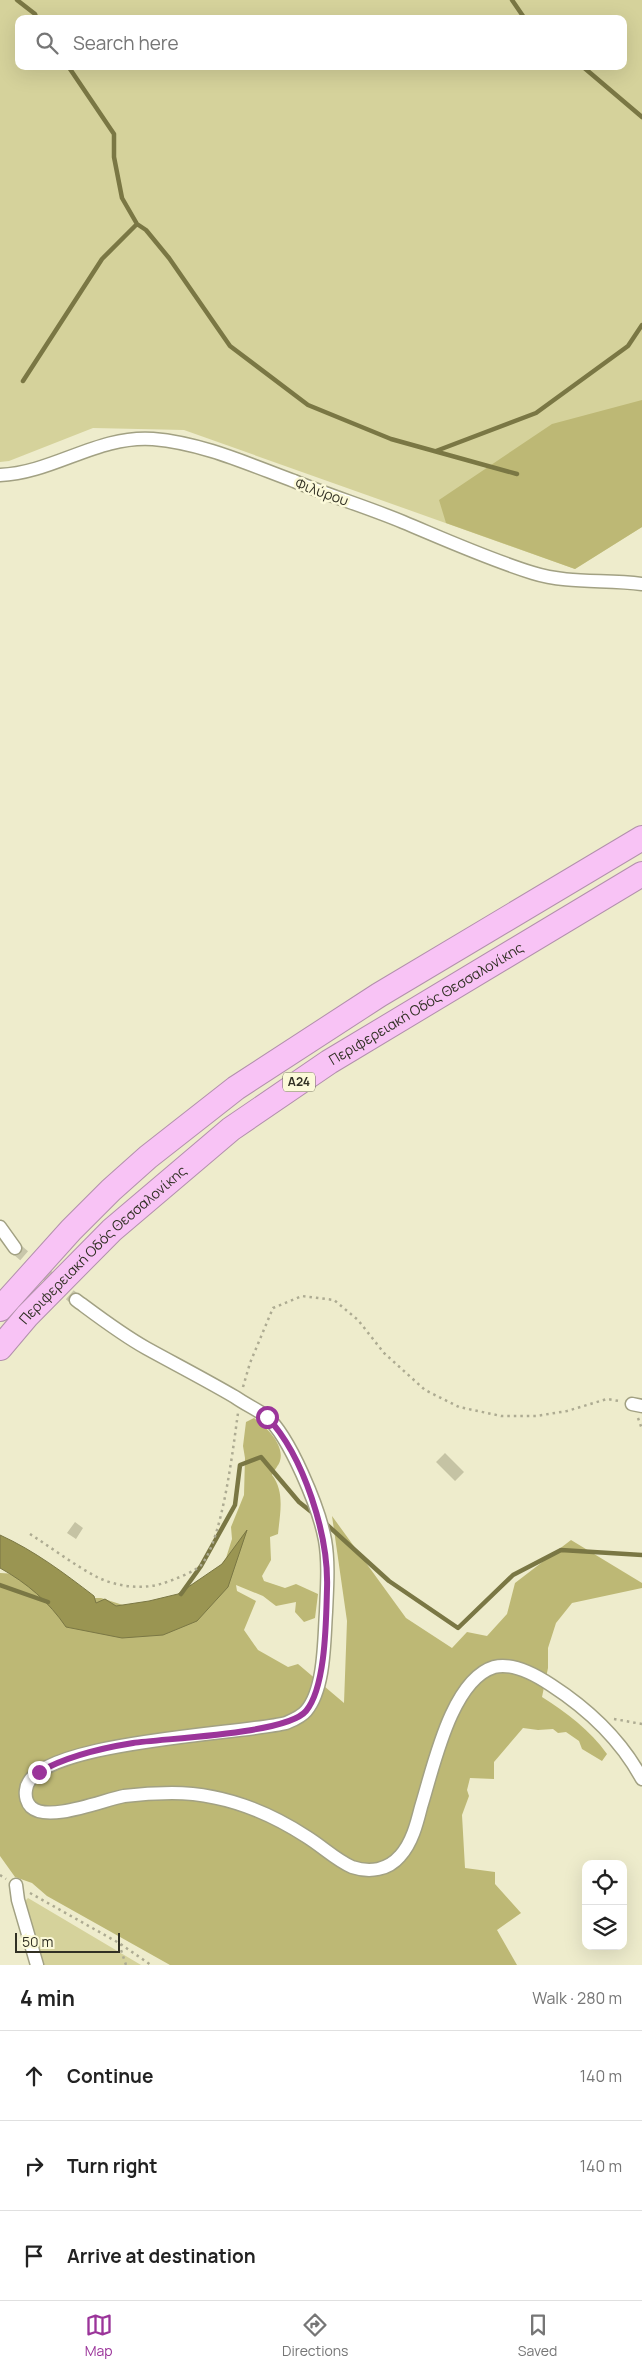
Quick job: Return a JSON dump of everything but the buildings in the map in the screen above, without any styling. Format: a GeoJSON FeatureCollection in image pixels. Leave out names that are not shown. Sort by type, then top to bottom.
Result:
{"type":"FeatureCollection","features":[{"type":"Feature","properties":{"kind":"highway","name":"Περιφερειακή Οδός Θεσσαλονίκης"},"geometry":{"type":"LineString","coordinates":[[0,1309],[71,1230],[111,1190],[170,1138],[236,1088],[379,995],[642,838]]}},
{"type":"Feature","properties":{"kind":"highway","name":"Περιφερειακή Οδός Θεσσαλονίκης"},"geometry":{"type":"LineString","coordinates":[[0,1348],[27,1316],[112,1230],[231,1129],[329,1062],[642,874]]}},
{"type":"Feature","properties":{"kind":"street","name":"Φιλύρου"},"geometry":{"type":"LineString","coordinates":[[0,475],[34,468],[113,442],[144,438],[177,442],[231,457],[403,522],[477,554],[536,574],[580,580],[642,584]]}},
{"type":"Feature","properties":{"kind":"street"},"geometry":{"type":"LineString","coordinates":[[0,1227],[14,1248]]}},
{"type":"Feature","properties":{"kind":"street"},"geometry":{"type":"LineString","coordinates":[[76,1300],[115,1329],[254,1408],[277,1427],[290,1449],[317,1511],[328,1564],[326,1613],[319,1681],[312,1702],[298,1718],[236,1732],[131,1743],[62,1761],[39,1772],[28,1783],[26,1796],[30,1806],[39,1812],[53,1813],[132,1795],[176,1793],[209,1797],[266,1814],[310,1839],[343,1863],[372,1871],[391,1864],[406,1847],[417,1821],[444,1736],[462,1694],[481,1674],[494,1667],[504,1666],[521,1670],[563,1692],[598,1723],[630,1757],[642,1779]]}},
{"type":"Feature","properties":{"kind":"street"},"geometry":{"type":"LineString","coordinates":[[16,1885],[18,1900],[37,1965]]}},
{"type":"Feature","properties":{"kind":"path"},"geometry":{"type":"LineString","coordinates":[[30,1534],[99,1578],[125,1586],[152,1587],[174,1580],[201,1566],[212,1544],[223,1505],[240,1400],[250,1363],[273,1308],[302,1296],[334,1300],[358,1320],[384,1353],[425,1390],[458,1407],[501,1416],[536,1416],[566,1411],[607,1399],[637,1405]]}},
{"type":"Feature","properties":{"kind":"path"},"geometry":{"type":"LineString","coordinates":[[598,1723],[612,1718],[642,1724]]}},
{"type":"Feature","properties":{"kind":"path"},"geometry":{"type":"LineString","coordinates":[[0,1875],[119,1943],[151,1965]]}},
{"type":"Feature","properties":{"kind":"path"},"geometry":{"type":"LineString","coordinates":[[119,1943],[126,1965]]}},
{"type":"Feature","properties":{"kind":"shaded area"},"geometry":{"type":"Polygon","coordinates":[[[0,0],[642,0],[642,527],[575,569],[184,430],[93,428],[9,461],[0,462],[0,0]]]}},
{"type":"Feature","properties":{"kind":"shaded area"},"geometry":{"type":"Polygon","coordinates":[[[642,400],[642,527],[575,569],[446,523],[439,500],[552,424],[642,400]]]}},
{"type":"Feature","properties":{"kind":"shaded area"},"geometry":{"type":"Polygon","coordinates":[[[254,1418],[273,1436],[280,1448],[281,1455],[272,1475],[279,1488],[280,1496],[278,1534],[270,1537],[271,1560],[262,1576],[264,1581],[285,1588],[296,1584],[318,1594],[315,1618],[304,1622],[295,1612],[296,1602],[276,1606],[263,1596],[236,1585],[237,1591],[256,1601],[244,1630],[258,1650],[288,1667],[298,1664],[344,1703],[347,1621],[332,1516],[406,1618],[452,1648],[467,1632],[487,1636],[507,1614],[515,1583],[571,1540],[642,1583],[642,1588],[572,1603],[556,1623],[548,1648],[548,1668],[542,1697],[569,1716],[593,1737],[607,1754],[602,1761],[582,1749],[579,1741],[566,1732],[558,1733],[553,1729],[523,1728],[494,1762],[494,1779],[470,1778],[467,1790],[469,1796],[462,1815],[465,1868],[495,1872],[495,1884],[521,1913],[497,1930],[517,1965],[170,1965],[47,1896],[32,1883],[15,1877],[0,1856],[0,1573],[55,1576],[90,1598],[101,1598],[126,1606],[164,1614],[214,1574],[226,1558],[232,1539],[231,1527],[244,1495],[245,1458],[243,1446],[246,1422],[254,1418]]]}},
{"type":"Feature","properties":{"kind":"shaded area"},"geometry":{"type":"Polygon","coordinates":[[[247,1530],[228,1587],[197,1621],[163,1635],[122,1638],[66,1627],[37,1594],[0,1568],[0,1535],[37,1555],[60,1571],[94,1596],[96,1603],[105,1599],[116,1606],[149,1601],[178,1594],[222,1564],[247,1530]]]}},
{"type":"Feature","properties":{"kind":"shaded area"},"geometry":{"type":"Polygon","coordinates":[[[28,1898],[141,1965],[43,1965],[23,1903],[28,1898]]]}},
{"type":"Feature","properties":{"kind":"waterway"},"geometry":{"type":"LineString","coordinates":[[17,0],[35,15]]}},
{"type":"Feature","properties":{"kind":"waterway"},"geometry":{"type":"LineString","coordinates":[[512,0],[522,15]]}},
{"type":"Feature","properties":{"kind":"waterway"},"geometry":{"type":"LineString","coordinates":[[71,70],[114,134],[114,157],[122,198],[137,224],[146,230],[169,258],[230,346],[308,405],[391,439],[517,474]]}},
{"type":"Feature","properties":{"kind":"waterway"},"geometry":{"type":"LineString","coordinates":[[587,70],[642,117]]}},
{"type":"Feature","properties":{"kind":"waterway"},"geometry":{"type":"LineString","coordinates":[[23,381],[102,259],[137,224]]}},
{"type":"Feature","properties":{"kind":"waterway"},"geometry":{"type":"LineString","coordinates":[[436,451],[536,413],[628,346],[642,325]]}},
{"type":"Feature","properties":{"kind":"waterway"},"geometry":{"type":"LineString","coordinates":[[181,1594],[201,1566],[235,1505],[240,1465],[261,1457],[299,1502],[314,1514]]}},
{"type":"Feature","properties":{"kind":"waterway"},"geometry":{"type":"LineString","coordinates":[[324,1522],[389,1581],[458,1628],[513,1575],[561,1550],[642,1555]]}},
{"type":"Feature","properties":{"kind":"waterway"},"geometry":{"type":"LineString","coordinates":[[0,1585],[48,1602]]}},
{"type":"Feature","properties":{"kind":"tunnel"},"geometry":{"type":"LineString","coordinates":[[15,1248],[76,1300]]}},
{"type":"Feature","properties":{"kind":"route"},"geometry":{"type":"LineString","coordinates":[[39,1772],[62,1761],[131,1743],[236,1732],[287,1722],[298,1718],[312,1702],[318,1688],[324,1643],[328,1564],[324,1538],[317,1511],[290,1449],[277,1427],[267,1417]]}}]}
